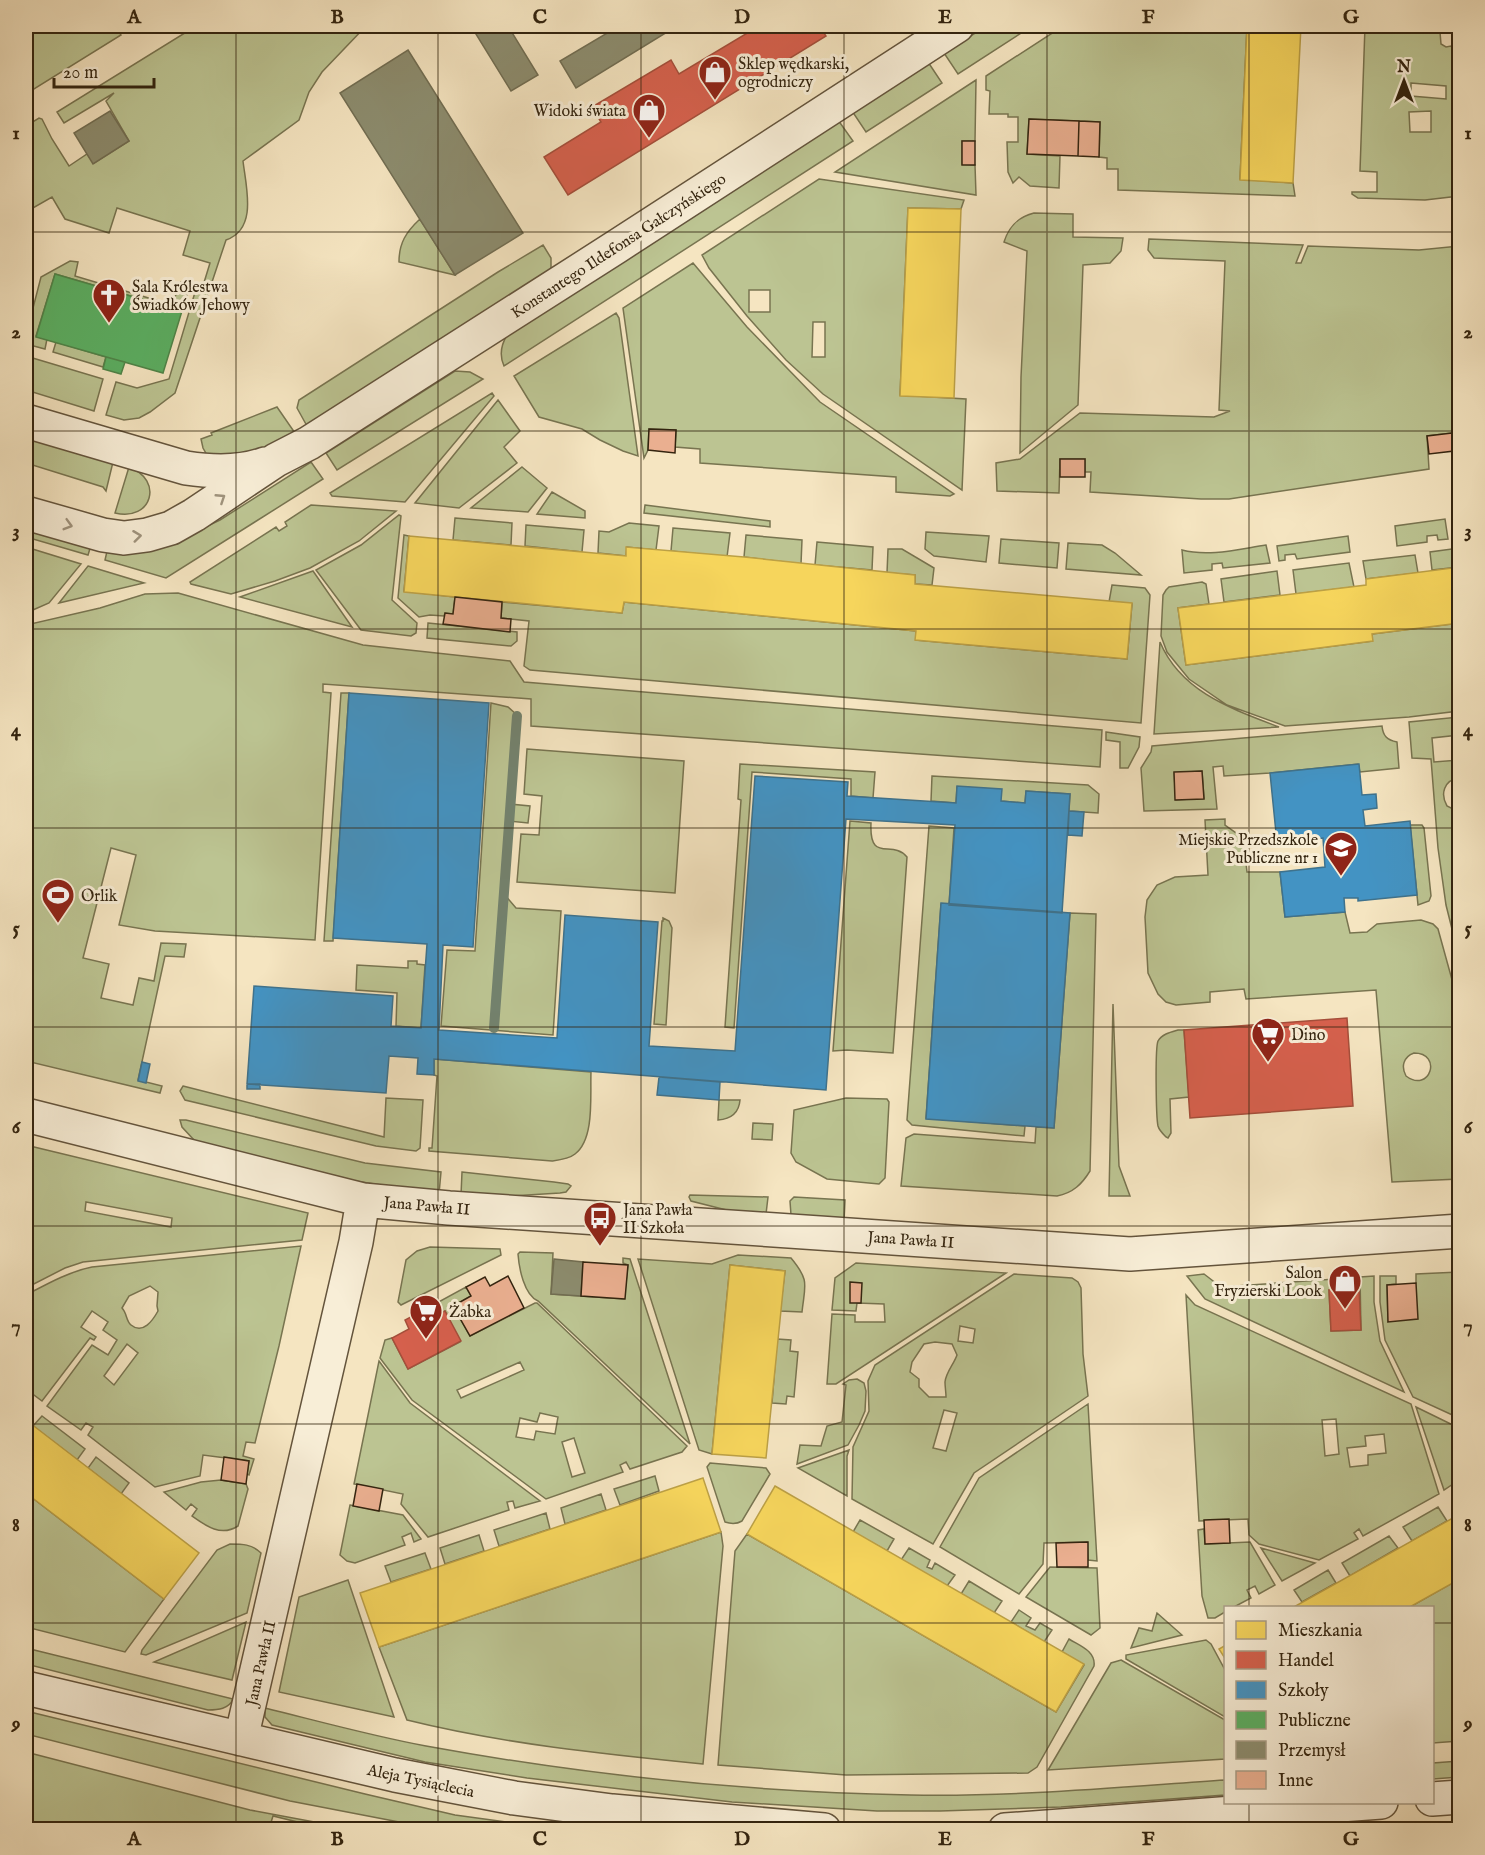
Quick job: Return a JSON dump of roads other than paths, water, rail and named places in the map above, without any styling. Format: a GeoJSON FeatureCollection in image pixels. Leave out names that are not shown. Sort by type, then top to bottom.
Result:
{"type":"FeatureCollection","features":[{"type":"Feature","properties":{"kind":"street","name":"Konstantego Ildefonsa Gałczyńskiego"},"geometry":{"type":"LineString","coordinates":[[26,513],[103,535],[123,538],[147,535],[171,528],[616,247],[957,26]]}},
{"type":"Feature","properties":{"kind":"street","name":"Konstantego Ildefonsa Gałczyńskiego"},"geometry":{"type":"LineString","coordinates":[[26,421],[186,468],[238,470],[276,460]]}},
{"type":"Feature","properties":{"kind":"street","name":"Jana Pawła II"},"geometry":{"type":"LineString","coordinates":[[26,1114],[363,1200],[449,1208],[1130,1254],[1460,1231]]}},
{"type":"Feature","properties":{"kind":"street","name":"Jana Pawła II"},"geometry":{"type":"LineString","coordinates":[[242,1739],[356,1242],[363,1200]]}},
{"type":"Feature","properties":{"kind":"street","name":"Aleja Tysiąclecia"},"geometry":{"type":"LineString","coordinates":[[26,1688],[395,1776],[514,1798],[612,1811],[824,1830]]}},
{"type":"Feature","properties":{"kind":"street"},"geometry":{"type":"LineString","coordinates":[[1434,1799],[1460,1797]]}},
{"type":"Feature","properties":{"kind":"street"},"geometry":{"type":"LineString","coordinates":[[1005,1830],[1367,1804]]}},
{"type":"Feature","properties":{"kind":"waterway"},"geometry":{"type":"LineString","coordinates":[[494,1028],[517,716]]}},
{"type":"Feature","properties":{"kind":"place","name":"Sklep wędkarski, ogrodniczy"},"geometry":{"type":"Point","coordinates":[715,101]}},
{"type":"Feature","properties":{"kind":"place","name":"Widoki świata"},"geometry":{"type":"Point","coordinates":[649,139]}},
{"type":"Feature","properties":{"kind":"place","name":"Sala Królestwa Świadków Jehowy"},"geometry":{"type":"Point","coordinates":[109,324]}},
{"type":"Feature","properties":{"kind":"place","name":"Miejskie Przedszkole Publiczne nr 1"},"geometry":{"type":"Point","coordinates":[1341,877]}},
{"type":"Feature","properties":{"kind":"place","name":"Orlik"},"geometry":{"type":"Point","coordinates":[58,924]}},
{"type":"Feature","properties":{"kind":"place","name":"Dino"},"geometry":{"type":"Point","coordinates":[1268,1063]}},
{"type":"Feature","properties":{"kind":"place","name":"Jana Pawła II Szkoła"},"geometry":{"type":"Point","coordinates":[600,1247]}},
{"type":"Feature","properties":{"kind":"place","name":"Salon Fryzierski Look"},"geometry":{"type":"Point","coordinates":[1345,1310]}},
{"type":"Feature","properties":{"kind":"place","name":"Żabka"},"geometry":{"type":"Point","coordinates":[426,1340]}}]}
